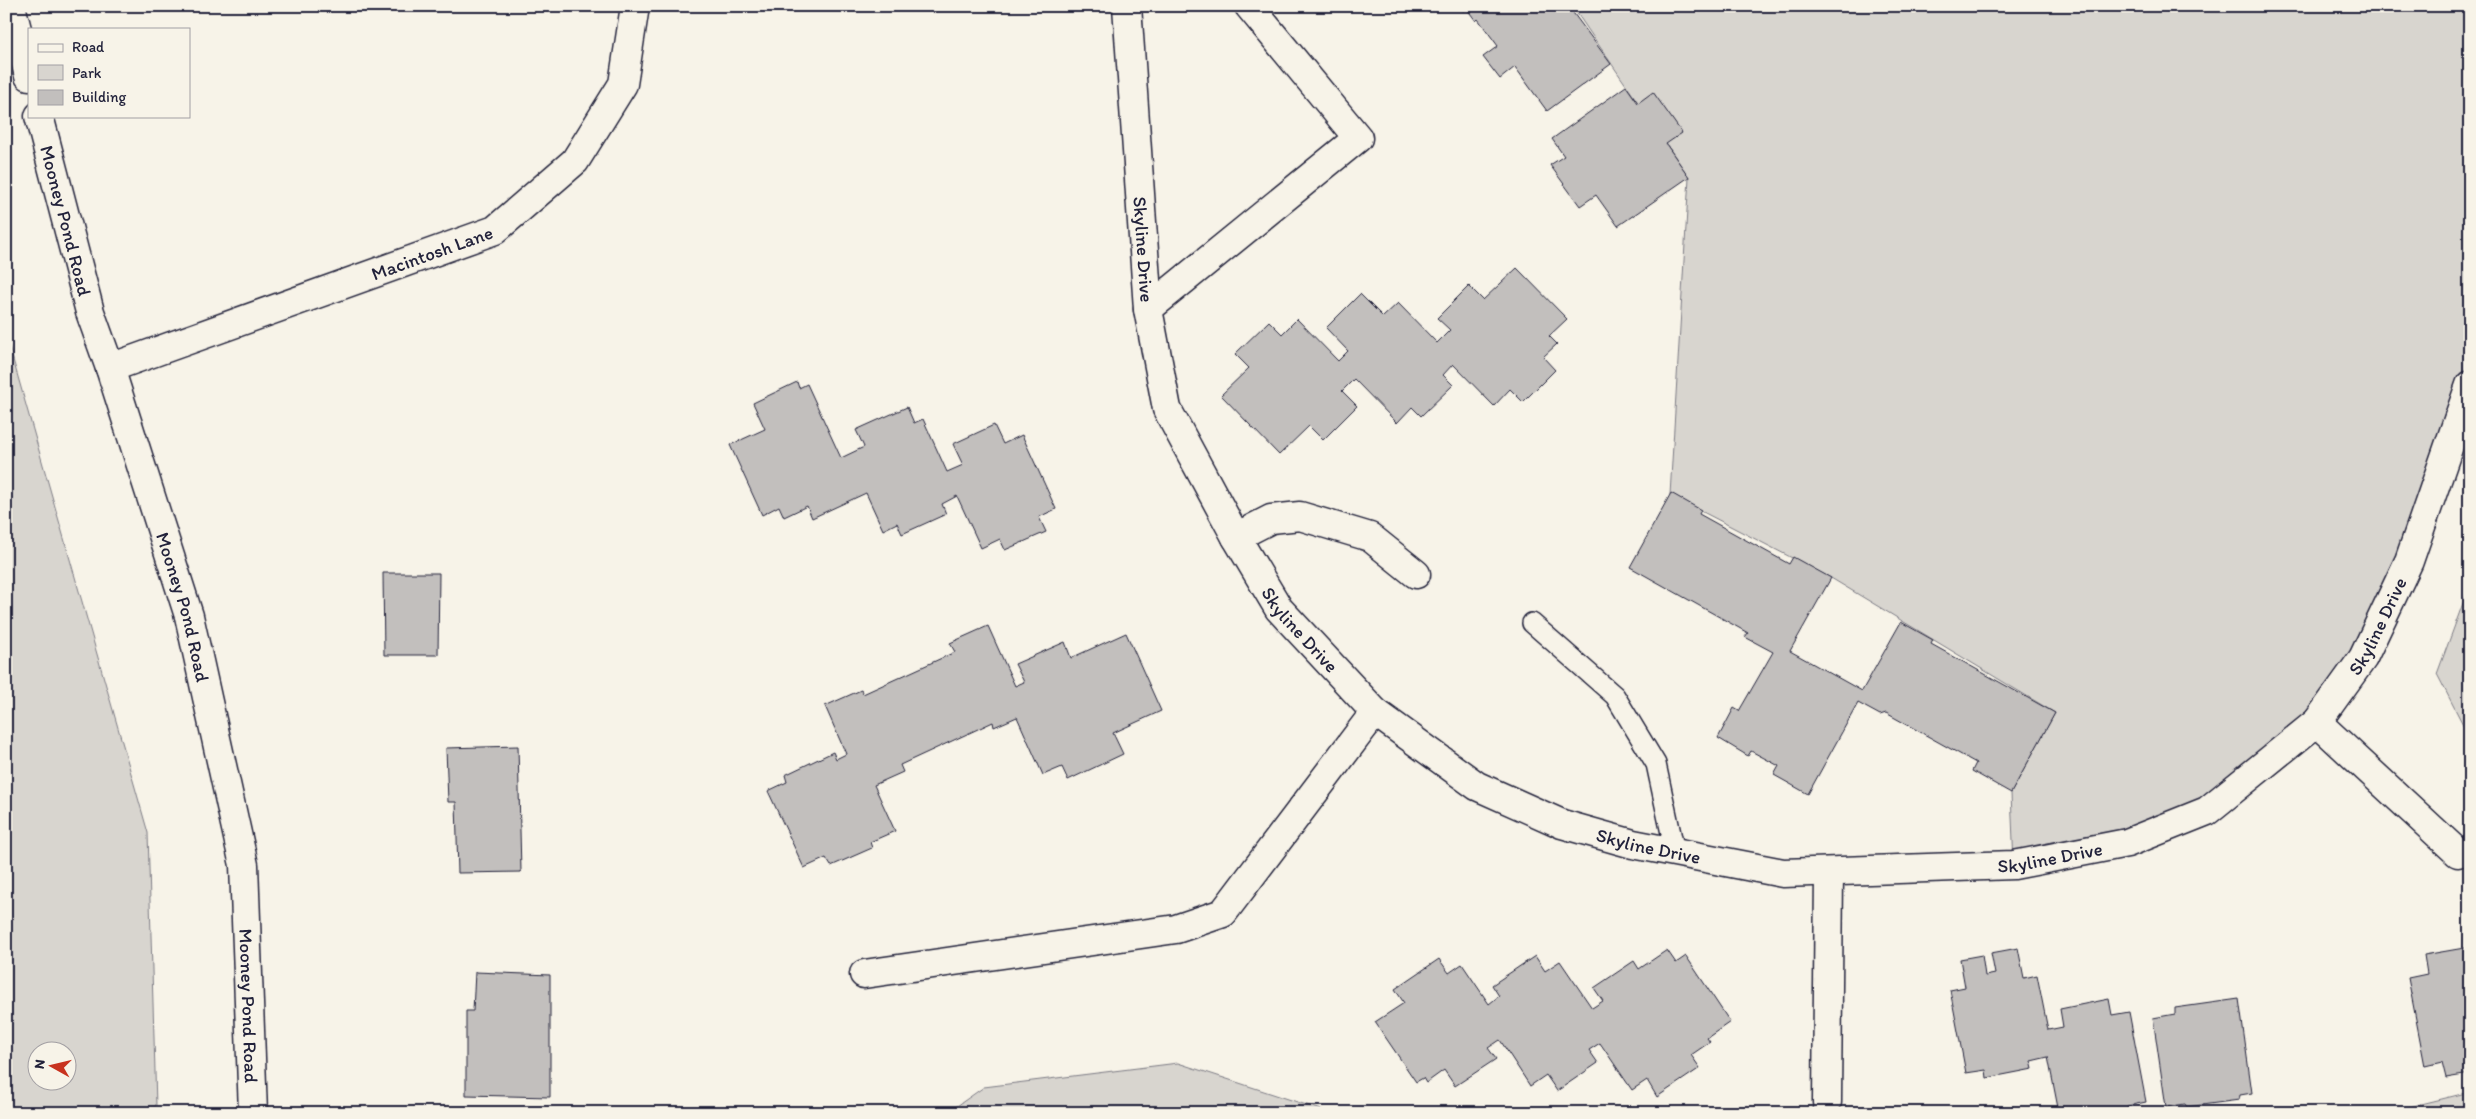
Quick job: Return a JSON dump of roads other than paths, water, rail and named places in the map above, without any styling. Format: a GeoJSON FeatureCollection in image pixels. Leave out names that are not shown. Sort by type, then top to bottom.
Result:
{"type":"FeatureCollection","features":[{"type":"Feature","properties":{"kind":"street"},"geometry":{"type":"LineString","coordinates":[[11,6],[28,72]]}},
{"type":"Feature","properties":{"kind":"street","name":"Macintosh Lane"},"geometry":{"type":"LineString","coordinates":[[110,368],[495,230],[575,161],[623,84],[636,6]]}},
{"type":"Feature","properties":{"kind":"street","name":"Skyline Drive"},"geometry":{"type":"LineString","coordinates":[[1127,6],[1148,309],[1167,409],[1236,537],[1280,609],[1375,712],[1477,786],[1562,824],[1633,844],[1783,873],[2014,866],[2126,843],[2207,811],[2317,722],[2363,658],[2409,561],[2470,385]]}},
{"type":"Feature","properties":{"kind":"street"},"geometry":{"type":"LineString","coordinates":[[1148,309],[1358,138],[1249,6]]}},
{"type":"Feature","properties":{"kind":"street","name":"Mooney Pond Road"},"geometry":{"type":"LineString","coordinates":[[40,118],[90,312],[110,368],[189,616],[244,865],[252,1113]]}},
{"type":"Feature","properties":{"kind":"street"},"geometry":{"type":"LineString","coordinates":[[1236,537],[1271,519],[1300,516],[1370,536],[1416,574]]}},
{"type":"Feature","properties":{"kind":"street"},"geometry":{"type":"LineString","coordinates":[[864,974],[1176,929],[1223,913],[1375,712]]}},
{"type":"Feature","properties":{"kind":"street"},"geometry":{"type":"LineString","coordinates":[[2317,722],[2458,853]]}},
{"type":"Feature","properties":{"kind":"street"},"geometry":{"type":"LineString","coordinates":[[1827,1102],[1829,872]]}},
{"type":"Feature","properties":{"kind":"lane"},"geometry":{"type":"LineString","coordinates":[[1532,623],[1615,696],[1656,764],[1675,852]]}}]}
